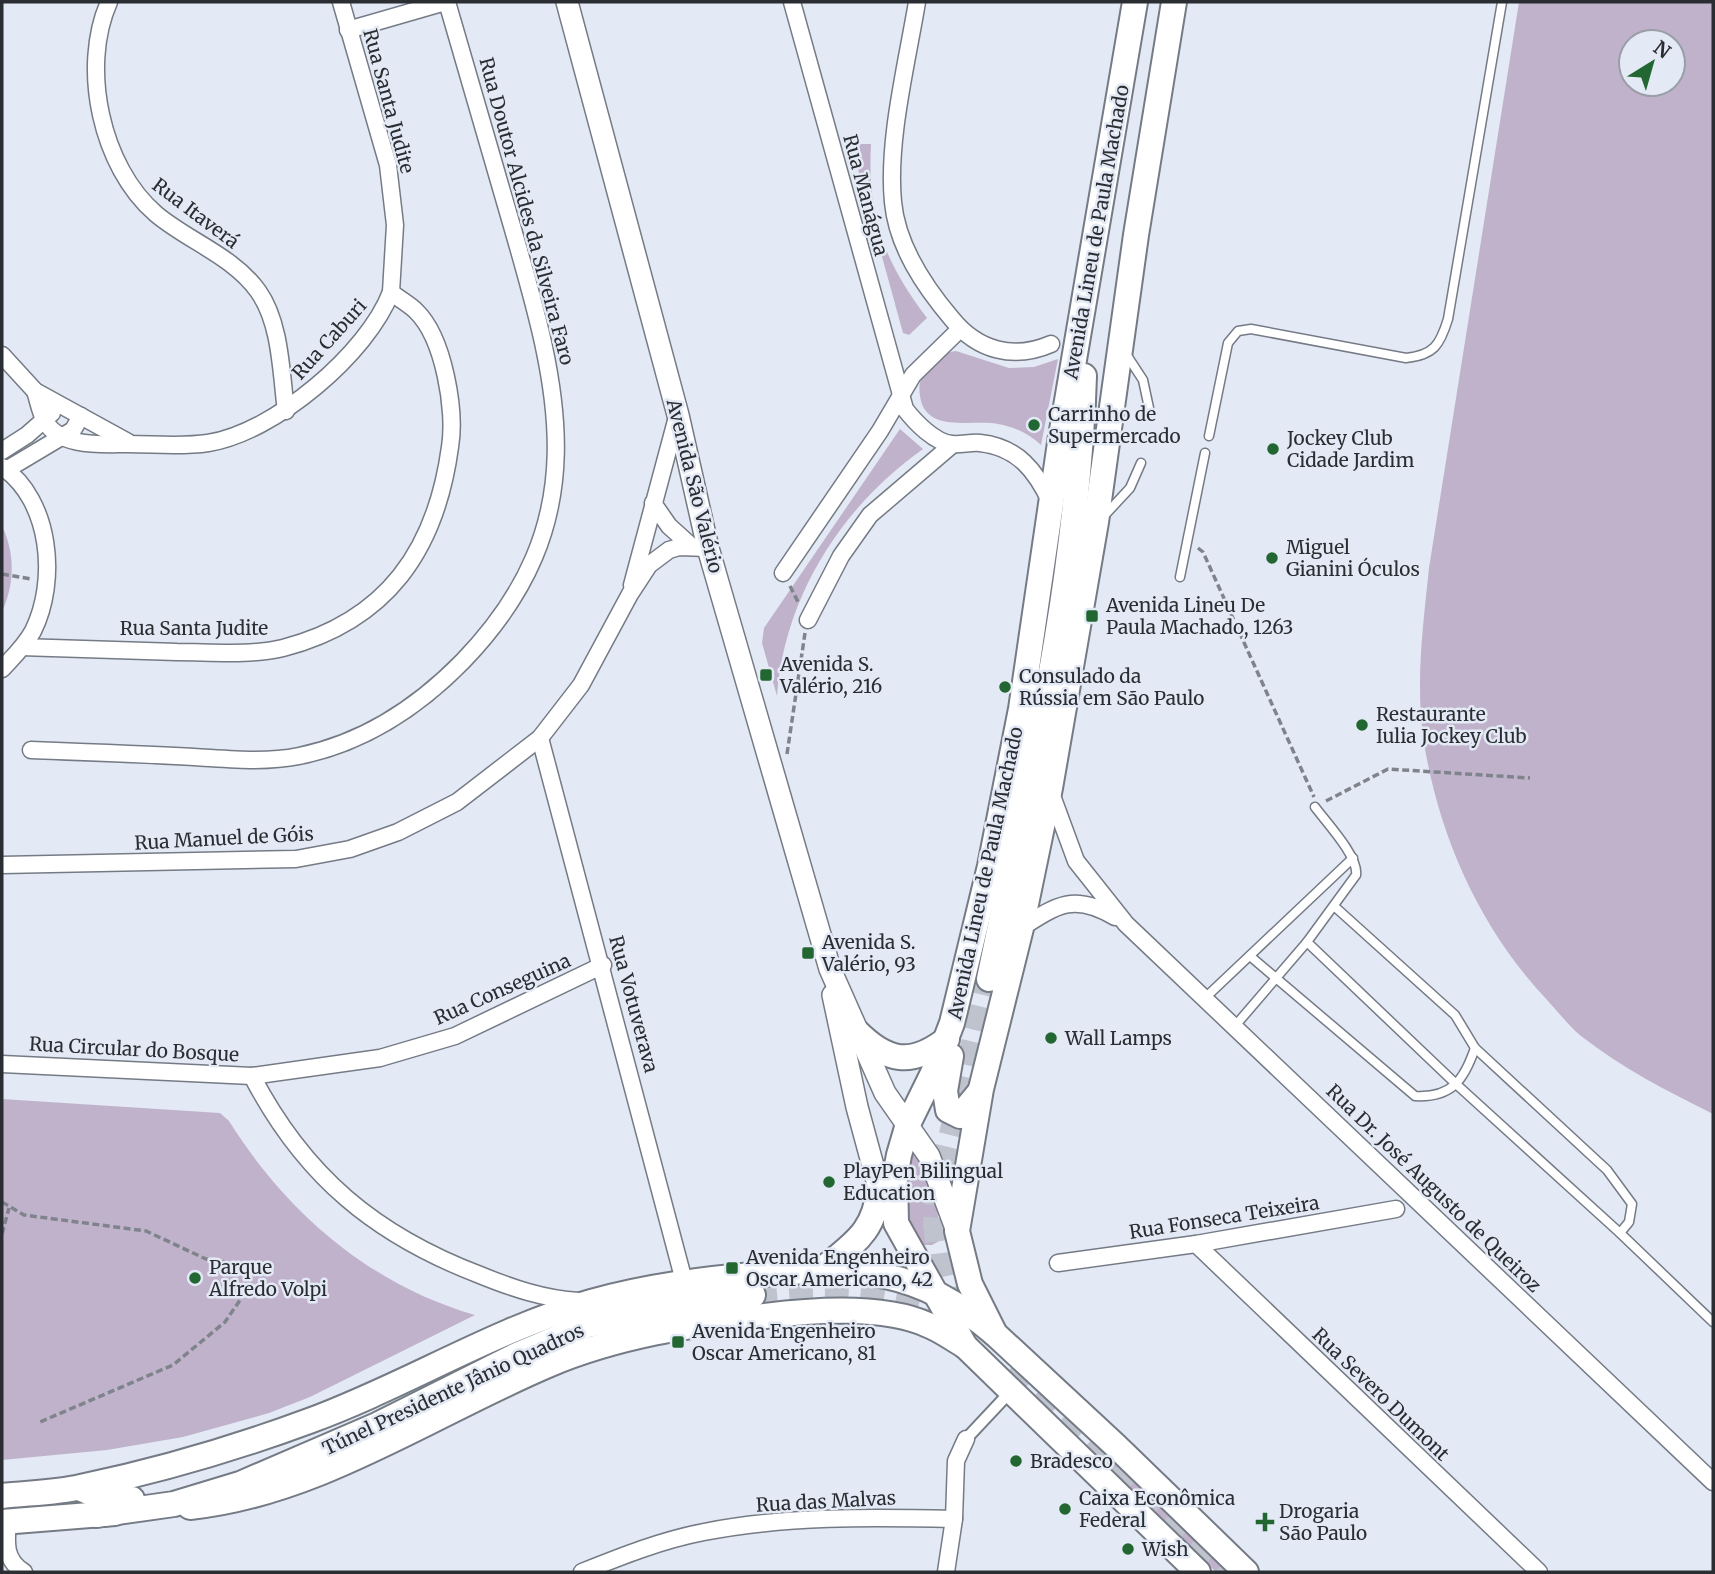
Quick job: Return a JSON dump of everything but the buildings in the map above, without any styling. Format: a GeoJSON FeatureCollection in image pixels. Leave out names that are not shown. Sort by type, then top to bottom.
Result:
{"type":"FeatureCollection","features":[{"type":"Feature","properties":{"kind":"main road","name":"Avenida São Valério"},"geometry":{"type":"LineString","coordinates":[[568,2],[678,415],[699,546],[830,969],[885,1093],[908,1124],[939,1176],[957,1231]]}},
{"type":"Feature","properties":{"kind":"main road","name":"Avenida Lineu de Paula Machado"},"geometry":{"type":"LineString","coordinates":[[965,1346],[943,1296],[896,1223],[895,1177],[908,1124],[950,1031],[990,866],[1019,722],[1087,281],[1135,2]]}},
{"type":"Feature","properties":{"kind":"main road","name":"Avenida Lineu de Paula Machado"},"geometry":{"type":"LineString","coordinates":[[995,1334],[970,1284],[957,1231],[981,1089],[1021,928],[1050,788],[1096,522],[1174,2]]}},
{"type":"Feature","properties":{"kind":"main road"},"geometry":{"type":"LineString","coordinates":[[989,979],[1049,679],[1082,455],[1087,281]]}},
{"type":"Feature","properties":{"kind":"main road"},"geometry":{"type":"LineString","coordinates":[[1082,455],[1121,351]]}},
{"type":"Feature","properties":{"kind":"main road","name":"Avenida São Valério"},"geometry":{"type":"LineString","coordinates":[[830,969],[836,1020],[878,1188],[896,1223]]}},
{"type":"Feature","properties":{"kind":"main road"},"geometry":{"type":"LineString","coordinates":[[856,1031],[880,1052],[901,1059],[927,1053],[950,1031]]}},
{"type":"Feature","properties":{"kind":"main road"},"geometry":{"type":"LineString","coordinates":[[950,1031],[945,1091],[948,1110],[960,1116],[965,1114],[981,1089]]}},
{"type":"Feature","properties":{"kind":"main road"},"geometry":{"type":"LineString","coordinates":[[823,1269],[869,1227],[874,1218],[878,1188]]}},
{"type":"Feature","properties":{"kind":"main road"},"geometry":{"type":"LineString","coordinates":[[2,1496],[79,1488],[307,1422],[369,1398],[528,1325],[590,1302],[684,1281],[823,1269],[874,1273],[910,1282],[943,1296],[995,1334],[1247,1572]]}},
{"type":"Feature","properties":{"kind":"main road"},"geometry":{"type":"LineString","coordinates":[[871,1313],[881,1306],[885,1294],[883,1284],[874,1273]]}},
{"type":"Feature","properties":{"kind":"main road","name":"Túnel Presidente Jânio Quadros"},"geometry":{"type":"LineString","coordinates":[[96,1515],[174,1504],[240,1484],[377,1425],[519,1354],[588,1325],[696,1301],[753,1295]]}},
{"type":"Feature","properties":{"kind":"main road"},"geometry":{"type":"LineString","coordinates":[[5,1521],[194,1507],[282,1488],[332,1469],[452,1408],[552,1363],[641,1336],[717,1321],[801,1311],[871,1313],[899,1316],[928,1325],[965,1346],[1198,1572]]}},
{"type":"Feature","properties":{"kind":"main road","name":"Túnel Presidente Jânio Quadros"},"geometry":{"type":"LineString","coordinates":[[79,1488],[107,1500],[122,1501],[240,1484]]}},
{"type":"Feature","properties":{"kind":"street","name":"Rua Itaverá"},"geometry":{"type":"LineString","coordinates":[[109,2],[97,47],[100,111],[111,151],[134,192],[157,215],[243,275],[259,293],[276,343],[286,411]]}},
{"type":"Feature","properties":{"kind":"street","name":"Rua Santa Judite"},"geometry":{"type":"LineString","coordinates":[[23,647],[218,653],[280,648],[323,634],[361,614],[383,596],[404,574],[438,512],[452,438],[450,405],[437,342],[418,312],[391,292],[395,225],[388,165],[341,2]]}},
{"type":"Feature","properties":{"kind":"street"},"geometry":{"type":"LineString","coordinates":[[348,30],[446,2]]}},
{"type":"Feature","properties":{"kind":"street","name":"Rua Doutor Alcides da Silveira Faro"},"geometry":{"type":"LineString","coordinates":[[31,750],[240,760],[297,757],[335,746],[365,735],[443,682],[502,617],[520,589],[539,550],[550,509],[556,421],[553,383],[541,327],[446,2]]}},
{"type":"Feature","properties":{"kind":"street","name":"Rua Manágua"},"geometry":{"type":"LineString","coordinates":[[792,2],[900,398]]}},
{"type":"Feature","properties":{"kind":"street"},"geometry":{"type":"LineString","coordinates":[[916,2],[892,166],[893,204],[911,260],[937,301],[960,329],[996,350],[1019,354],[1051,344]]}},
{"type":"Feature","properties":{"kind":"street","name":"Rua Caburi"},"geometry":{"type":"LineString","coordinates":[[61,436],[83,442],[210,443],[246,431],[286,411],[321,383],[382,315],[391,292]]}},
{"type":"Feature","properties":{"kind":"street"},"geometry":{"type":"LineString","coordinates":[[783,573],[924,361],[960,329]]}},
{"type":"Feature","properties":{"kind":"street"},"geometry":{"type":"LineString","coordinates":[[2,355],[35,391],[130,444]]}},
{"type":"Feature","properties":{"kind":"street"},"geometry":{"type":"LineString","coordinates":[[35,391],[45,421],[61,436]]}},
{"type":"Feature","properties":{"kind":"street"},"geometry":{"type":"LineString","coordinates":[[900,398],[913,420],[951,444],[981,443],[1021,458],[1037,474],[1052,504]]}},
{"type":"Feature","properties":{"kind":"street"},"geometry":{"type":"LineString","coordinates":[[2,451],[45,421],[62,404]]}},
{"type":"Feature","properties":{"kind":"street","name":"Rua Manuel de Góis"},"geometry":{"type":"LineString","coordinates":[[630,594],[678,415]]}},
{"type":"Feature","properties":{"kind":"street"},"geometry":{"type":"LineString","coordinates":[[2,669],[23,647],[42,609],[46,583],[46,541],[37,512],[21,485],[4,468],[73,430],[81,416]]}},
{"type":"Feature","properties":{"kind":"street"},"geometry":{"type":"LineString","coordinates":[[808,620],[841,556],[870,515],[951,444]]}},
{"type":"Feature","properties":{"kind":"street"},"geometry":{"type":"LineString","coordinates":[[653,503],[669,526],[699,546]]}},
{"type":"Feature","properties":{"kind":"street","name":"Rua Manuel de Góis"},"geometry":{"type":"LineString","coordinates":[[2,865],[296,859],[350,849],[398,832],[457,802],[540,738],[581,685],[630,594],[649,565],[660,556],[699,546]]}},
{"type":"Feature","properties":{"kind":"street","name":"Rua Votuverava"},"geometry":{"type":"LineString","coordinates":[[540,738],[603,965],[684,1281]]}},
{"type":"Feature","properties":{"kind":"street"},"geometry":{"type":"LineString","coordinates":[[1050,788],[1076,861],[1126,924]]}},
{"type":"Feature","properties":{"kind":"street"},"geometry":{"type":"LineString","coordinates":[[1021,928],[1058,907],[1079,902],[1099,908],[1126,924]]}},
{"type":"Feature","properties":{"kind":"street","name":"Rua Dr. José Augusto de Queiroz"},"geometry":{"type":"LineString","coordinates":[[1126,924],[1206,997],[1713,1482]]}},
{"type":"Feature","properties":{"kind":"street","name":"Rua Conseguina"},"geometry":{"type":"LineString","coordinates":[[252,1076],[380,1058],[455,1037],[603,965]]}},
{"type":"Feature","properties":{"kind":"street","name":"Rua Circular do Bosque"},"geometry":{"type":"LineString","coordinates":[[2,1064],[252,1076],[273,1116],[296,1148],[356,1209],[397,1238],[441,1260],[514,1288],[561,1300],[590,1302]]}},
{"type":"Feature","properties":{"kind":"street","name":"Rua Fonseca Teixeira"},"geometry":{"type":"LineString","coordinates":[[1058,1263],[1196,1244],[1396,1209]]}},
{"type":"Feature","properties":{"kind":"street","name":"Rua Severo Dumont"},"geometry":{"type":"LineString","coordinates":[[1196,1244],[1539,1572]]}},
{"type":"Feature","properties":{"kind":"street"},"geometry":{"type":"LineString","coordinates":[[514,1288],[528,1307],[528,1325]]}},
{"type":"Feature","properties":{"kind":"street"},"geometry":{"type":"LineString","coordinates":[[946,1572],[954,1519],[956,1461],[966,1438],[1011,1391]]}},
{"type":"Feature","properties":{"kind":"street","name":"Rua das Malvas"},"geometry":{"type":"LineString","coordinates":[[582,1572],[640,1549],[702,1532],[785,1520],[954,1519]]}},
{"type":"Feature","properties":{"kind":"street"},"geometry":{"type":"LineString","coordinates":[[5,1521],[8,1553],[12,1562],[24,1572]]}},
{"type":"Feature","properties":{"kind":"lane"},"geometry":{"type":"LineString","coordinates":[[1209,436],[1228,343],[1238,331],[1251,329],[1406,359],[1426,356],[1439,345],[1448,319],[1502,2]]}},
{"type":"Feature","properties":{"kind":"lane"},"geometry":{"type":"LineString","coordinates":[[1121,351],[1143,380],[1149,408]]}},
{"type":"Feature","properties":{"kind":"lane"},"geometry":{"type":"LineString","coordinates":[[1181,577],[1205,453]]}},
{"type":"Feature","properties":{"kind":"lane"},"geometry":{"type":"LineString","coordinates":[[1096,522],[1118,503],[1141,463]]}},
{"type":"Feature","properties":{"kind":"lane"},"geometry":{"type":"LineString","coordinates":[[1236,1026],[1307,942],[1356,875],[1358,867],[1353,858],[1315,807]]}},
{"type":"Feature","properties":{"kind":"lane"},"geometry":{"type":"LineString","coordinates":[[1206,997],[1353,858]]}},
{"type":"Feature","properties":{"kind":"lane"},"geometry":{"type":"LineString","coordinates":[[1334,906],[1455,1016],[1475,1048],[1607,1170],[1632,1204],[1629,1222],[1620,1233]]}},
{"type":"Feature","properties":{"kind":"lane"},"geometry":{"type":"LineString","coordinates":[[1307,942],[1713,1322]]}},
{"type":"Feature","properties":{"kind":"lane"},"geometry":{"type":"LineString","coordinates":[[1250,956],[1273,979],[1415,1096],[1436,1097],[1456,1084],[1468,1070],[1475,1048]]}},
{"type":"Feature","properties":{"kind":"path"},"geometry":{"type":"LineString","coordinates":[[1188,540],[1203,552],[1318,805],[1388,769],[1530,778]]}},
{"type":"Feature","properties":{"kind":"path"},"geometry":{"type":"LineString","coordinates":[[783,573],[808,620],[786,766]]}},
{"type":"Feature","properties":{"kind":"path"},"geometry":{"type":"LineString","coordinates":[[2,574],[46,583]]}},
{"type":"Feature","properties":{"kind":"path"},"geometry":{"type":"LineString","coordinates":[[2,1202],[24,1215],[146,1231],[206,1259],[246,1266],[251,1284],[225,1322],[173,1365],[40,1422]]}},
{"type":"Feature","properties":{"kind":"path"},"geometry":{"type":"LineString","coordinates":[[2,1234],[9,1208]]}},
{"type":"Feature","properties":{"kind":"shaded area"},"geometry":{"type":"Polygon","coordinates":[[[1519,2],[1713,2],[1713,1114],[1629,1069],[1577,1032],[1524,974],[1484,914],[1453,849],[1431,779],[1421,721],[1422,634],[1429,568],[1519,2]]]}},
{"type":"Feature","properties":{"kind":"shaded area"},"geometry":{"type":"Polygon","coordinates":[[[851,144],[871,144],[872,194],[881,237],[900,277],[927,318],[909,335],[903,333],[851,144]]]}},
{"type":"Feature","properties":{"kind":"shaded area"},"geometry":{"type":"Polygon","coordinates":[[[956,351],[1009,368],[1034,367],[1058,359],[1041,445],[1004,425],[951,422],[931,416],[924,408],[920,396],[921,380],[926,370],[938,358],[956,351]]]}},
{"type":"Feature","properties":{"kind":"shaded area"},"geometry":{"type":"Polygon","coordinates":[[[900,429],[923,449],[867,498],[843,526],[822,557],[791,624],[782,659],[777,696],[762,643],[764,628],[900,429]]]}},
{"type":"Feature","properties":{"kind":"shaded area"},"geometry":{"type":"Polygon","coordinates":[[[2,526],[12,568],[2,611],[2,526]]]}},
{"type":"Feature","properties":{"kind":"shaded area","name":"Parque Alfredo Volpi"},"geometry":{"type":"Polygon","coordinates":[[[2,1099],[220,1113],[277,1185],[334,1241],[400,1285],[475,1315],[310,1397],[269,1413],[183,1437],[107,1450],[2,1460],[2,1099]]]}},
{"type":"Feature","properties":{"kind":"shaded area"},"geometry":{"type":"Polygon","coordinates":[[[911,1140],[934,1186],[941,1240],[932,1245],[919,1245],[909,1220],[905,1180],[911,1140]]]}},
{"type":"Feature","properties":{"kind":"shaded area"},"geometry":{"type":"Polygon","coordinates":[[[1108,1455],[1229,1572],[1216,1572],[1102,1462],[1108,1455]]]}},
{"type":"Feature","properties":{"kind":"tunnel"},"geometry":{"type":"LineString","coordinates":[[951,1312],[940,1265],[935,1223],[939,1183],[989,979]]}},
{"type":"Feature","properties":{"kind":"tunnel"},"geometry":{"type":"LineString","coordinates":[[753,1295],[829,1290],[877,1293],[926,1303],[951,1312]]}},
{"type":"Feature","properties":{"kind":"tunnel"},"geometry":{"type":"LineString","coordinates":[[1013,1366],[1226,1572]]}},
{"type":"Feature","properties":{"kind":"place","name":"Carrinho de Supermercado"},"geometry":{"type":"Point","coordinates":[1034,425]}},
{"type":"Feature","properties":{"kind":"place","name":"Jockey Club Cidade Jardim"},"geometry":{"type":"Point","coordinates":[1273,449]}},
{"type":"Feature","properties":{"kind":"place","name":"Miguel Gianini Óculos"},"geometry":{"type":"Point","coordinates":[1272,558]}},
{"type":"Feature","properties":{"kind":"place","name":"Avenida Lineu De Paula Machado, 1263"},"geometry":{"type":"Point","coordinates":[1092,616]}},
{"type":"Feature","properties":{"kind":"place","name":"Avenida S. Valério, 216"},"geometry":{"type":"Point","coordinates":[766,675]}},
{"type":"Feature","properties":{"kind":"place","name":"Consulado da Rússia em São Paulo"},"geometry":{"type":"Point","coordinates":[1005,687]}},
{"type":"Feature","properties":{"kind":"place","name":"Restaurante Iulia Jockey Club"},"geometry":{"type":"Point","coordinates":[1362,725]}},
{"type":"Feature","properties":{"kind":"place","name":"Avenida S. Valério, 93"},"geometry":{"type":"Point","coordinates":[808,953]}},
{"type":"Feature","properties":{"kind":"place","name":"Wall Lamps"},"geometry":{"type":"Point","coordinates":[1051,1038]}},
{"type":"Feature","properties":{"kind":"place","name":"PlayPen Bilingual Education"},"geometry":{"type":"Point","coordinates":[829,1182]}},
{"type":"Feature","properties":{"kind":"place","name":"Avenida Engenheiro Oscar Americano, 42"},"geometry":{"type":"Point","coordinates":[732,1268]}},
{"type":"Feature","properties":{"kind":"place","name":"Parque Alfredo Volpi"},"geometry":{"type":"Point","coordinates":[195,1278]}},
{"type":"Feature","properties":{"kind":"place","name":"Avenida Engenheiro Oscar Americano, 81"},"geometry":{"type":"Point","coordinates":[678,1342]}},
{"type":"Feature","properties":{"kind":"place","name":"Bradesco"},"geometry":{"type":"Point","coordinates":[1016,1461]}},
{"type":"Feature","properties":{"kind":"place","name":"Caixa Econômica Federal"},"geometry":{"type":"Point","coordinates":[1065,1509]}},
{"type":"Feature","properties":{"kind":"place","name":"Drogaria São Paulo"},"geometry":{"type":"Point","coordinates":[1265,1522]}},
{"type":"Feature","properties":{"kind":"place","name":"Wish"},"geometry":{"type":"Point","coordinates":[1128,1549]}}]}
